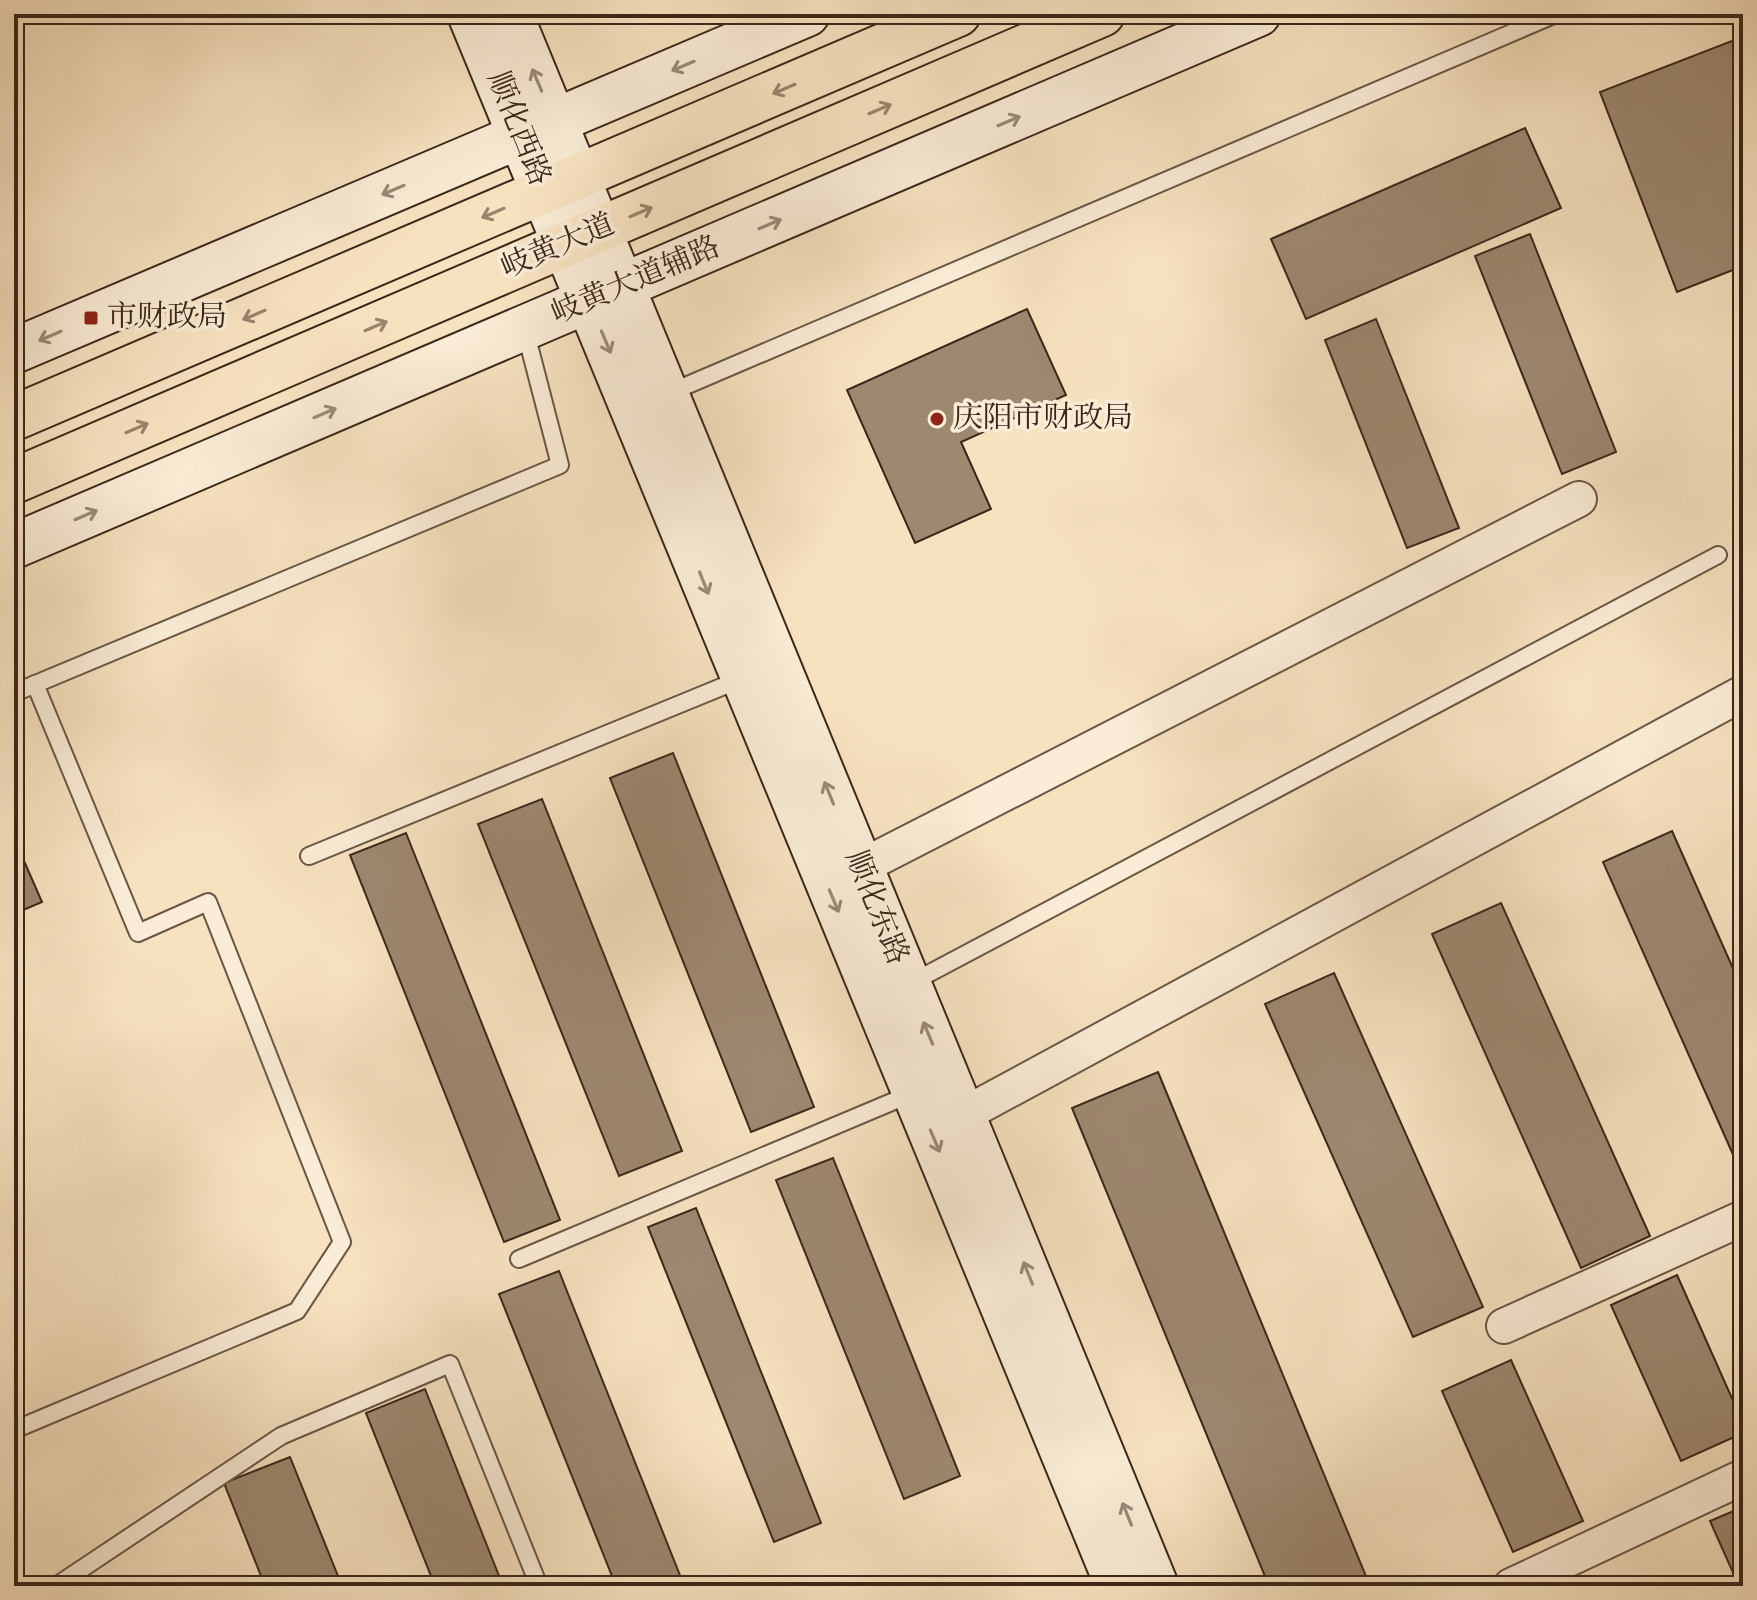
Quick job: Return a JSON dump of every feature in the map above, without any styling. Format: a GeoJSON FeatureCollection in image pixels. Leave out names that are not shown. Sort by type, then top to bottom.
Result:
{"type":"FeatureCollection","features":[{"type":"Feature","properties":{"kind":"main road","name":"岐黄大道"},"geometry":{"type":"LineString","coordinates":[[14,418],[958,14]]}},
{"type":"Feature","properties":{"kind":"main road","name":"岐黄大道"},"geometry":{"type":"LineString","coordinates":[[14,481],[1102,14]]}},
{"type":"Feature","properties":{"kind":"street","name":"顺化西路"},"geometry":{"type":"LineString","coordinates":[[470,14],[537,129],[582,237]]}},
{"type":"Feature","properties":{"kind":"street","name":"顺化西路"},"geometry":{"type":"LineString","coordinates":[[510,14],[537,129]]}},
{"type":"Feature","properties":{"kind":"street"},"geometry":{"type":"LineString","coordinates":[[14,351],[807,14]]}},
{"type":"Feature","properties":{"kind":"street","name":"岐黄大道辅路"},"geometry":{"type":"LineString","coordinates":[[14,546],[1258,14]]}},
{"type":"Feature","properties":{"kind":"street","name":"顺化东路"},"geometry":{"type":"LineString","coordinates":[[582,237],[606,294],[742,678],[1118,1586]]}},
{"type":"Feature","properties":{"kind":"street","name":"顺化东路"},"geometry":{"type":"LineString","coordinates":[[606,294],[668,393],[859,868],[1156,1586]]}},
{"type":"Feature","properties":{"kind":"street"},"geometry":{"type":"LineString","coordinates":[[859,868],[1579,499]]}},
{"type":"Feature","properties":{"kind":"street"},"geometry":{"type":"LineString","coordinates":[[963,1115],[1743,693]]}},
{"type":"Feature","properties":{"kind":"street"},"geometry":{"type":"LineString","coordinates":[[1504,1326],[1743,1218]]}},
{"type":"Feature","properties":{"kind":"street"},"geometry":{"type":"LineString","coordinates":[[1511,1586],[1743,1477]]}},
{"type":"Feature","properties":{"kind":"lane"},"geometry":{"type":"LineString","coordinates":[[668,393],[1556,14]]}},
{"type":"Feature","properties":{"kind":"lane"},"geometry":{"type":"LineString","coordinates":[[14,693],[560,465],[524,328]]}},
{"type":"Feature","properties":{"kind":"lane"},"geometry":{"type":"LineString","coordinates":[[908,985],[1718,555]]}},
{"type":"Feature","properties":{"kind":"lane"},"geometry":{"type":"LineString","coordinates":[[309,856],[742,678]]}},
{"type":"Feature","properties":{"kind":"lane"},"geometry":{"type":"LineString","coordinates":[[14,1430],[297,1311],[342,1242],[208,902],[138,933],[35,684]]}},
{"type":"Feature","properties":{"kind":"lane"},"geometry":{"type":"LineString","coordinates":[[519,1259],[914,1092]]}},
{"type":"Feature","properties":{"kind":"lane"},"geometry":{"type":"LineString","coordinates":[[56,1586],[281,1436],[450,1364],[539,1586]]}},
{"type":"Feature","properties":{"kind":"building"},"geometry":{"type":"Polygon","coordinates":[[[1737,39],[1743,54],[1743,266],[1677,292],[1600,92],[1737,39]]]}},
{"type":"Feature","properties":{"kind":"building"},"geometry":{"type":"Polygon","coordinates":[[[1525,128],[1561,208],[1306,319],[1271,239],[1525,128]]]}},
{"type":"Feature","properties":{"kind":"building"},"geometry":{"type":"Polygon","coordinates":[[[1530,234],[1616,452],[1562,474],[1475,256],[1530,234]]]}},
{"type":"Feature","properties":{"kind":"building","name":"庆阳市财政局"},"geometry":{"type":"Polygon","coordinates":[[[1027,309],[1066,395],[961,442],[991,509],[915,543],[847,390],[1027,309]]]}},
{"type":"Feature","properties":{"kind":"building"},"geometry":{"type":"Polygon","coordinates":[[[1376,319],[1459,528],[1407,548],[1325,340],[1376,319]]]}},
{"type":"Feature","properties":{"kind":"building"},"geometry":{"type":"Polygon","coordinates":[[[673,753],[814,1107],[751,1132],[610,778],[673,753]]]}},
{"type":"Feature","properties":{"kind":"building"},"geometry":{"type":"Polygon","coordinates":[[[542,799],[682,1151],[619,1176],[478,824],[542,799]]]}},
{"type":"Feature","properties":{"kind":"building"},"geometry":{"type":"Polygon","coordinates":[[[1672,831],[1743,991],[1743,1177],[1603,862],[1672,831]]]}},
{"type":"Feature","properties":{"kind":"building"},"geometry":{"type":"Polygon","coordinates":[[[406,833],[560,1220],[504,1242],[350,855],[406,833]]]}},
{"type":"Feature","properties":{"kind":"building"},"geometry":{"type":"Polygon","coordinates":[[[14,838],[42,902],[14,914],[14,838]]]}},
{"type":"Feature","properties":{"kind":"building"},"geometry":{"type":"Polygon","coordinates":[[[1501,903],[1650,1236],[1581,1268],[1432,934],[1501,903]]]}},
{"type":"Feature","properties":{"kind":"building"},"geometry":{"type":"Polygon","coordinates":[[[1334,973],[1483,1307],[1413,1337],[1265,1004],[1334,973]]]}},
{"type":"Feature","properties":{"kind":"building"},"geometry":{"type":"Polygon","coordinates":[[[1158,1072],[1370,1586],[1269,1586],[1072,1108],[1158,1072]]]}},
{"type":"Feature","properties":{"kind":"building"},"geometry":{"type":"Polygon","coordinates":[[[833,1158],[960,1476],[904,1499],[776,1180],[833,1158]]]}},
{"type":"Feature","properties":{"kind":"building"},"geometry":{"type":"Polygon","coordinates":[[[696,1208],[821,1523],[774,1542],[648,1227],[696,1208]]]}},
{"type":"Feature","properties":{"kind":"building"},"geometry":{"type":"Polygon","coordinates":[[[559,1271],[681,1578],[661,1586],[616,1586],[499,1294],[559,1271]]]}},
{"type":"Feature","properties":{"kind":"building"},"geometry":{"type":"Polygon","coordinates":[[[1677,1275],[1743,1423],[1743,1433],[1681,1461],[1611,1305],[1677,1275]]]}},
{"type":"Feature","properties":{"kind":"building"},"geometry":{"type":"Polygon","coordinates":[[[1511,1360],[1583,1521],[1513,1552],[1442,1391],[1511,1360]]]}},
{"type":"Feature","properties":{"kind":"building"},"geometry":{"type":"Polygon","coordinates":[[[425,1389],[503,1586],[435,1586],[366,1413],[425,1389]]]}},
{"type":"Feature","properties":{"kind":"building"},"geometry":{"type":"Polygon","coordinates":[[[290,1457],[342,1586],[265,1586],[224,1483],[290,1457]]]}},
{"type":"Feature","properties":{"kind":"building"},"geometry":{"type":"Polygon","coordinates":[[[1743,1507],[1743,1586],[1739,1586],[1710,1521],[1743,1507]]]}},
{"type":"Feature","properties":{"kind":"building"},"geometry":{"type":"Polygon","coordinates":[[[1607,1577],[1611,1586],[1587,1586],[1607,1577]]]}},
{"type":"Feature","properties":{"kind":"place","name":"市财政局"},"geometry":{"type":"Point","coordinates":[91,318]}},
{"type":"Feature","properties":{"kind":"place","name":"庆阳市财政局"},"geometry":{"type":"Point","coordinates":[937,419]}}]}
